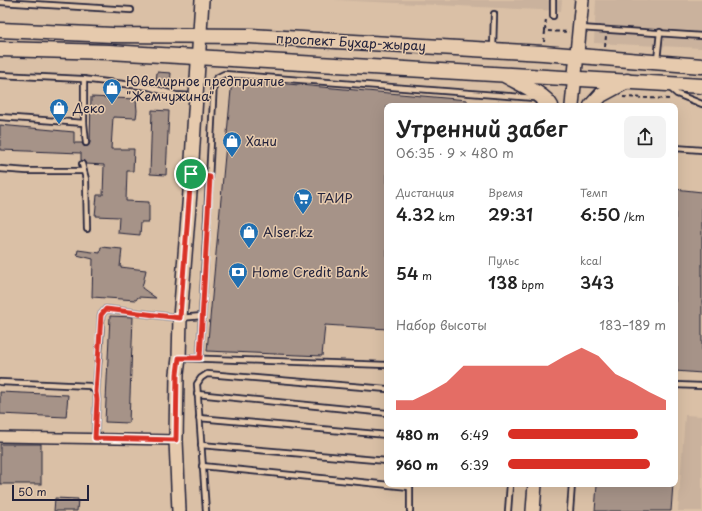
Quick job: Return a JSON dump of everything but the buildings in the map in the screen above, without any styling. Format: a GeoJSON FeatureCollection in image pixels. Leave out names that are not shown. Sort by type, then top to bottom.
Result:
{"type":"FeatureCollection","features":[{"type":"Feature","properties":{"kind":"main road","name":"проспект Бухар-жырау"},"geometry":{"type":"LineString","coordinates":[[0,30],[113,35],[250,36],[493,50],[702,66]]}},
{"type":"Feature","properties":{"kind":"main road","name":"проспект Бухар-жырау"},"geometry":{"type":"LineString","coordinates":[[0,49],[109,52],[702,86]]}},
{"type":"Feature","properties":{"kind":"main road"},"geometry":{"type":"LineString","coordinates":[[502,74],[539,95],[550,103]]}},
{"type":"Feature","properties":{"kind":"main road"},"geometry":{"type":"LineString","coordinates":[[596,101],[627,81]]}},
{"type":"Feature","properties":{"kind":"street"},"geometry":{"type":"LineString","coordinates":[[572,103],[582,0]]}},
{"type":"Feature","properties":{"kind":"street"},"geometry":{"type":"LineString","coordinates":[[179,511],[176,440],[177,374],[202,3]]}},
{"type":"Feature","properties":{"kind":"street"},"geometry":{"type":"LineString","coordinates":[[0,437],[176,440]]}},
{"type":"Feature","properties":{"kind":"street"},"geometry":{"type":"LineString","coordinates":[[532,511],[535,487]]}},
{"type":"Feature","properties":{"kind":"lane"},"geometry":{"type":"LineString","coordinates":[[552,16],[553,0]]}},
{"type":"Feature","properties":{"kind":"lane"},"geometry":{"type":"LineString","coordinates":[[0,2],[131,10]]}},
{"type":"Feature","properties":{"kind":"lane"},"geometry":{"type":"LineString","coordinates":[[493,50],[494,14]]}},
{"type":"Feature","properties":{"kind":"lane"},"geometry":{"type":"LineString","coordinates":[[580,28],[660,32],[702,36]]}},
{"type":"Feature","properties":{"kind":"lane"},"geometry":{"type":"LineString","coordinates":[[656,62],[660,32]]}},
{"type":"Feature","properties":{"kind":"lane"},"geometry":{"type":"LineString","coordinates":[[200,358],[214,81],[218,77],[224,74],[534,98],[539,103]]}},
{"type":"Feature","properties":{"kind":"lane"},"geometry":{"type":"LineString","coordinates":[[0,75],[84,79],[149,87],[176,95],[196,96]]}},
{"type":"Feature","properties":{"kind":"lane"},"geometry":{"type":"LineString","coordinates":[[84,79],[84,123],[86,143]]}},
{"type":"Feature","properties":{"kind":"lane"},"geometry":{"type":"LineString","coordinates":[[663,83],[677,94],[702,104]]}},
{"type":"Feature","properties":{"kind":"lane"},"geometry":{"type":"LineString","coordinates":[[0,117],[84,123]]}},
{"type":"Feature","properties":{"kind":"lane"},"geometry":{"type":"LineString","coordinates":[[678,148],[702,150]]}},
{"type":"Feature","properties":{"kind":"lane"},"geometry":{"type":"LineString","coordinates":[[82,164],[86,179],[87,229]]}},
{"type":"Feature","properties":{"kind":"lane"},"geometry":{"type":"LineString","coordinates":[[0,169],[27,171],[83,171]]}},
{"type":"Feature","properties":{"kind":"lane"},"geometry":{"type":"LineString","coordinates":[[191,174],[210,177]]}},
{"type":"Feature","properties":{"kind":"lane"},"geometry":{"type":"LineString","coordinates":[[95,438],[96,392],[101,315],[106,309],[180,318],[202,316]]}},
{"type":"Feature","properties":{"kind":"lane"},"geometry":{"type":"LineString","coordinates":[[179,358],[384,365]]}},
{"type":"Feature","properties":{"kind":"lane"},"geometry":{"type":"LineString","coordinates":[[206,511],[197,384],[201,378],[207,374],[384,389]]}},
{"type":"Feature","properties":{"kind":"lane"},"geometry":{"type":"LineString","coordinates":[[0,382],[90,386],[96,392]]}},
{"type":"Feature","properties":{"kind":"lane"},"geometry":{"type":"LineString","coordinates":[[678,385],[702,386]]}},
{"type":"Feature","properties":{"kind":"lane"},"geometry":{"type":"LineString","coordinates":[[198,394],[384,413]]}},
{"type":"Feature","properties":{"kind":"lane"},"geometry":{"type":"LineString","coordinates":[[199,418],[384,435]]}},
{"type":"Feature","properties":{"kind":"lane"},"geometry":{"type":"LineString","coordinates":[[201,445],[384,461]]}},
{"type":"Feature","properties":{"kind":"lane"},"geometry":{"type":"LineString","coordinates":[[202,466],[384,483]]}},
{"type":"Feature","properties":{"kind":"lane"},"geometry":{"type":"LineString","coordinates":[[409,487],[410,511]]}},
{"type":"Feature","properties":{"kind":"lane"},"geometry":{"type":"LineString","coordinates":[[508,511],[510,487]]}},
{"type":"Feature","properties":{"kind":"lane"},"geometry":{"type":"LineString","coordinates":[[570,511],[572,487]]}},
{"type":"Feature","properties":{"kind":"path"},"geometry":{"type":"LineString","coordinates":[[545,31],[546,16]]}},
{"type":"Feature","properties":{"kind":"path"},"geometry":{"type":"LineString","coordinates":[[596,101],[692,100]]}},
{"type":"Feature","properties":{"kind":"shaded area"},"geometry":{"type":"Polygon","coordinates":[[[334,0],[562,0],[561,11],[334,0]]]}},
{"type":"Feature","properties":{"kind":"shaded area"},"geometry":{"type":"Polygon","coordinates":[[[596,0],[702,0],[702,48],[594,43],[596,0]]]}},
{"type":"Feature","properties":{"kind":"shaded area"},"geometry":{"type":"Polygon","coordinates":[[[685,415],[702,416],[702,511],[678,511],[685,415]]]}},
{"type":"Feature","properties":{"kind":"place","name":"Ювелирное предприятие \"Жемчужина\""},"geometry":{"type":"Point","coordinates":[112,105]}},
{"type":"Feature","properties":{"kind":"place","name":"Деко"},"geometry":{"type":"Point","coordinates":[59,125]}},
{"type":"Feature","properties":{"kind":"place","name":"Хани"},"geometry":{"type":"Point","coordinates":[232,158]}},
{"type":"Feature","properties":{"kind":"place","name":"ТАИР"},"geometry":{"type":"Point","coordinates":[303,215]}},
{"type":"Feature","properties":{"kind":"place","name":"Alser.kz"},"geometry":{"type":"Point","coordinates":[249,249]}},
{"type":"Feature","properties":{"kind":"place","name":"Home Credit Bank"},"geometry":{"type":"Point","coordinates":[238,289]}},
{"type":"Feature","properties":{"kind":"route"},"geometry":{"type":"LineString","coordinates":[[191,174],[210,177],[200,358],[179,358],[177,374],[176,440],[95,438],[96,392],[101,315],[106,309],[180,318],[191,174]]}}]}
